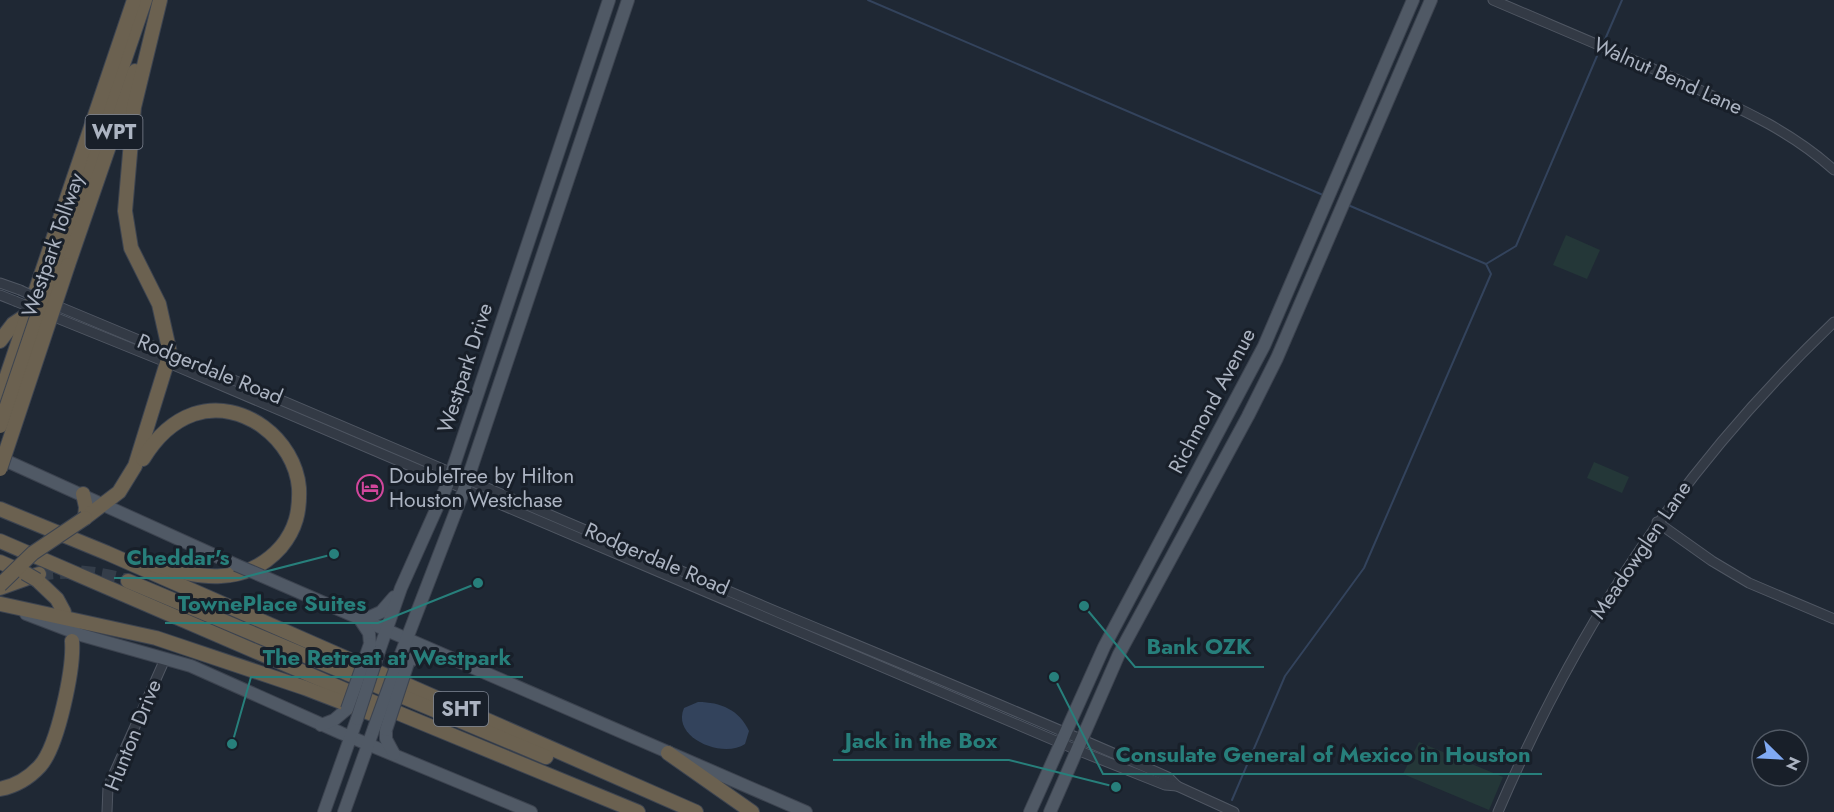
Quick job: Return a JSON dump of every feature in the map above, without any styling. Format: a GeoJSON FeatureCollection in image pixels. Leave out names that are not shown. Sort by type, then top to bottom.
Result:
{"type":"FeatureCollection","features":[{"type":"Feature","properties":{"kind":"highway"},"geometry":{"type":"LineString","coordinates":[[0,396],[35,313],[134,0]]}},
{"type":"Feature","properties":{"kind":"highway","name":"Westpark Tollway"},"geometry":{"type":"LineString","coordinates":[[0,470],[145,0]]}},
{"type":"Feature","properties":{"kind":"highway"},"geometry":{"type":"LineString","coordinates":[[0,587],[33,553],[119,492],[135,466],[169,358],[159,304],[131,248],[125,211],[134,107],[160,0]]}},
{"type":"Feature","properties":{"kind":"highway","name":"Westpark Tollway"},"geometry":{"type":"LineString","coordinates":[[0,426],[160,0]]}},
{"type":"Feature","properties":{"kind":"highway"},"geometry":{"type":"LineString","coordinates":[[0,341],[14,324],[35,313]]}},
{"type":"Feature","properties":{"kind":"highway"},"geometry":{"type":"LineString","coordinates":[[107,553],[193,573],[220,576],[244,573],[277,551],[288,538],[296,522],[300,506],[298,474],[291,456],[278,437],[259,423],[230,414],[208,412],[195,414],[176,423],[159,437],[141,462],[135,466]]}},
{"type":"Feature","properties":{"kind":"highway"},"geometry":{"type":"LineString","coordinates":[[83,494],[88,515]]}},
{"type":"Feature","properties":{"kind":"highway","name":"SHT"},"geometry":{"type":"LineString","coordinates":[[0,509],[107,553],[696,812]]}},
{"type":"Feature","properties":{"kind":"highway","name":"SHT"},"geometry":{"type":"LineString","coordinates":[[0,541],[399,714],[638,812]]}},
{"type":"Feature","properties":{"kind":"highway"},"geometry":{"type":"LineString","coordinates":[[0,562],[34,576],[57,599],[64,612]]}},
{"type":"Feature","properties":{"kind":"highway"},"geometry":{"type":"LineString","coordinates":[[0,587],[34,576]]}},
{"type":"Feature","properties":{"kind":"highway"},"geometry":{"type":"LineString","coordinates":[[128,581],[642,797],[669,800]]}},
{"type":"Feature","properties":{"kind":"highway"},"geometry":{"type":"LineString","coordinates":[[1,603],[156,638],[305,688],[380,717],[399,714]]}},
{"type":"Feature","properties":{"kind":"highway"},"geometry":{"type":"LineString","coordinates":[[0,789],[27,778],[47,755],[72,672],[72,641]]}},
{"type":"Feature","properties":{"kind":"highway"},"geometry":{"type":"LineString","coordinates":[[669,753],[752,812]]}},
{"type":"Feature","properties":{"kind":"main road","name":"Westpark Drive"},"geometry":{"type":"LineString","coordinates":[[324,812],[357,719],[374,647],[386,632],[401,588],[448,483],[609,0]]}},
{"type":"Feature","properties":{"kind":"main road","name":"Westpark Drive"},"geometry":{"type":"LineString","coordinates":[[344,812],[368,744],[380,729],[404,661],[406,640],[464,490],[628,0]]}},
{"type":"Feature","properties":{"kind":"main road","name":"Richmond Avenue"},"geometry":{"type":"LineString","coordinates":[[1030,812],[1104,646],[1264,346],[1413,0]]}},
{"type":"Feature","properties":{"kind":"main road","name":"Richmond Avenue"},"geometry":{"type":"LineString","coordinates":[[1050,812],[1119,654],[1277,358],[1431,0]]}},
{"type":"Feature","properties":{"kind":"main road"},"geometry":{"type":"LineString","coordinates":[[1383,69],[1399,75]]}},
{"type":"Feature","properties":{"kind":"main road"},"geometry":{"type":"LineString","coordinates":[[1299,263],[1315,270]]}},
{"type":"Feature","properties":{"kind":"main road"},"geometry":{"type":"LineString","coordinates":[[1264,346],[1277,358]]}},
{"type":"Feature","properties":{"kind":"main road"},"geometry":{"type":"LineString","coordinates":[[1206,456],[1222,464]]}},
{"type":"Feature","properties":{"kind":"main road"},"geometry":{"type":"LineString","coordinates":[[0,458],[436,654],[806,812]]}},
{"type":"Feature","properties":{"kind":"main road"},"geometry":{"type":"LineString","coordinates":[[1155,552],[1169,559]]}},
{"type":"Feature","properties":{"kind":"main road"},"geometry":{"type":"LineString","coordinates":[[361,621],[381,612],[401,588]]}},
{"type":"Feature","properties":{"kind":"main road"},"geometry":{"type":"LineString","coordinates":[[1,603],[81,634],[191,666],[350,738],[394,754],[531,812]]}},
{"type":"Feature","properties":{"kind":"main road"},"geometry":{"type":"LineString","coordinates":[[321,725],[334,720],[347,709],[374,647],[361,621]]}},
{"type":"Feature","properties":{"kind":"main road"},"geometry":{"type":"LineString","coordinates":[[1104,646],[1119,654]]}},
{"type":"Feature","properties":{"kind":"main road"},"geometry":{"type":"LineString","coordinates":[[404,661],[417,656],[436,654]]}},
{"type":"Feature","properties":{"kind":"main road"},"geometry":{"type":"LineString","coordinates":[[380,729],[394,754]]}},
{"type":"Feature","properties":{"kind":"street","name":"Walnut Bend Lane"},"geometry":{"type":"LineString","coordinates":[[1492,0],[1613,51],[1752,114],[1798,141],[1834,170]]}},
{"type":"Feature","properties":{"kind":"street","name":"Rodgerdale Road"},"geometry":{"type":"LineString","coordinates":[[1,284],[20,290],[267,405],[464,490],[964,702],[1079,744],[1165,785],[1177,786],[1234,812]]}},
{"type":"Feature","properties":{"kind":"street","name":"Rodgerdale Road"},"geometry":{"type":"LineString","coordinates":[[0,295],[35,313],[272,395],[779,612],[973,691],[1064,738]]}},
{"type":"Feature","properties":{"kind":"street","name":"Meadowglen Lane"},"geometry":{"type":"LineString","coordinates":[[1498,812],[1572,658],[1597,614],[1657,522],[1744,415],[1834,322]]}},
{"type":"Feature","properties":{"kind":"street"},"geometry":{"type":"LineString","coordinates":[[267,405],[272,395]]}},
{"type":"Feature","properties":{"kind":"street"},"geometry":{"type":"LineString","coordinates":[[1657,522],[1712,561],[1749,583],[1834,619]]}},
{"type":"Feature","properties":{"kind":"street"},"geometry":{"type":"LineString","coordinates":[[585,541],[590,530]]}},
{"type":"Feature","properties":{"kind":"street"},"geometry":{"type":"LineString","coordinates":[[676,579],[680,569]]}},
{"type":"Feature","properties":{"kind":"street"},"geometry":{"type":"LineString","coordinates":[[775,622],[779,612]]}},
{"type":"Feature","properties":{"kind":"street"},"geometry":{"type":"LineString","coordinates":[[856,656],[861,646]]}},
{"type":"Feature","properties":{"kind":"street","name":"Hunton Drive"},"geometry":{"type":"LineString","coordinates":[[107,812],[108,787],[165,659]]}},
{"type":"Feature","properties":{"kind":"street"},"geometry":{"type":"LineString","coordinates":[[964,702],[973,691]]}},
{"type":"Feature","properties":{"kind":"shaded area"},"geometry":{"type":"Polygon","coordinates":[[[1566,235],[1600,250],[1587,279],[1553,265],[1566,235]]]}},
{"type":"Feature","properties":{"kind":"shaded area"},"geometry":{"type":"Polygon","coordinates":[[[1594,462],[1629,477],[1622,493],[1587,478],[1594,462]]]}},
{"type":"Feature","properties":{"kind":"shaded area"},"geometry":{"type":"Polygon","coordinates":[[[1419,742],[1503,777],[1489,810],[1403,774],[1419,742]]]}},
{"type":"Feature","properties":{"kind":"water"},"geometry":{"type":"Polygon","coordinates":[[[698,702],[722,706],[735,713],[749,731],[745,744],[736,748],[724,749],[701,743],[692,737],[682,719],[684,708],[698,702]]]}},
{"type":"Feature","properties":{"kind":"waterway"},"geometry":{"type":"LineString","coordinates":[[868,0],[1323,195]]}},
{"type":"Feature","properties":{"kind":"waterway"},"geometry":{"type":"LineString","coordinates":[[1603,44],[1622,0]]}},
{"type":"Feature","properties":{"kind":"waterway"},"geometry":{"type":"LineString","coordinates":[[1486,264],[1516,246],[1600,49]]}},
{"type":"Feature","properties":{"kind":"waterway"},"geometry":{"type":"LineString","coordinates":[[1232,800],[1285,676],[1364,568],[1491,274],[1486,264],[1348,205]]}},
{"type":"Feature","properties":{"kind":"tunnel"},"geometry":{"type":"LineString","coordinates":[[39,574],[84,573],[128,581]]}},
{"type":"Feature","properties":{"kind":"place","name":"DoubleTree by Hilton Houston Westchase"},"geometry":{"type":"Point","coordinates":[370,488]}},
{"type":"Feature","properties":{"kind":"place","name":"Cheddar's"},"geometry":{"type":"Point","coordinates":[334,554]}},
{"type":"Feature","properties":{"kind":"place","name":"TownePlace Suites"},"geometry":{"type":"Point","coordinates":[478,583]}},
{"type":"Feature","properties":{"kind":"place","name":"Bank OZK"},"geometry":{"type":"Point","coordinates":[1084,606]}},
{"type":"Feature","properties":{"kind":"place","name":"Consulate General of Mexico in Houston"},"geometry":{"type":"Point","coordinates":[1054,677]}},
{"type":"Feature","properties":{"kind":"place","name":"The Retreat at Westpark"},"geometry":{"type":"Point","coordinates":[232,744]}},
{"type":"Feature","properties":{"kind":"place","name":"Jack in the Box"},"geometry":{"type":"Point","coordinates":[1116,787]}}]}
